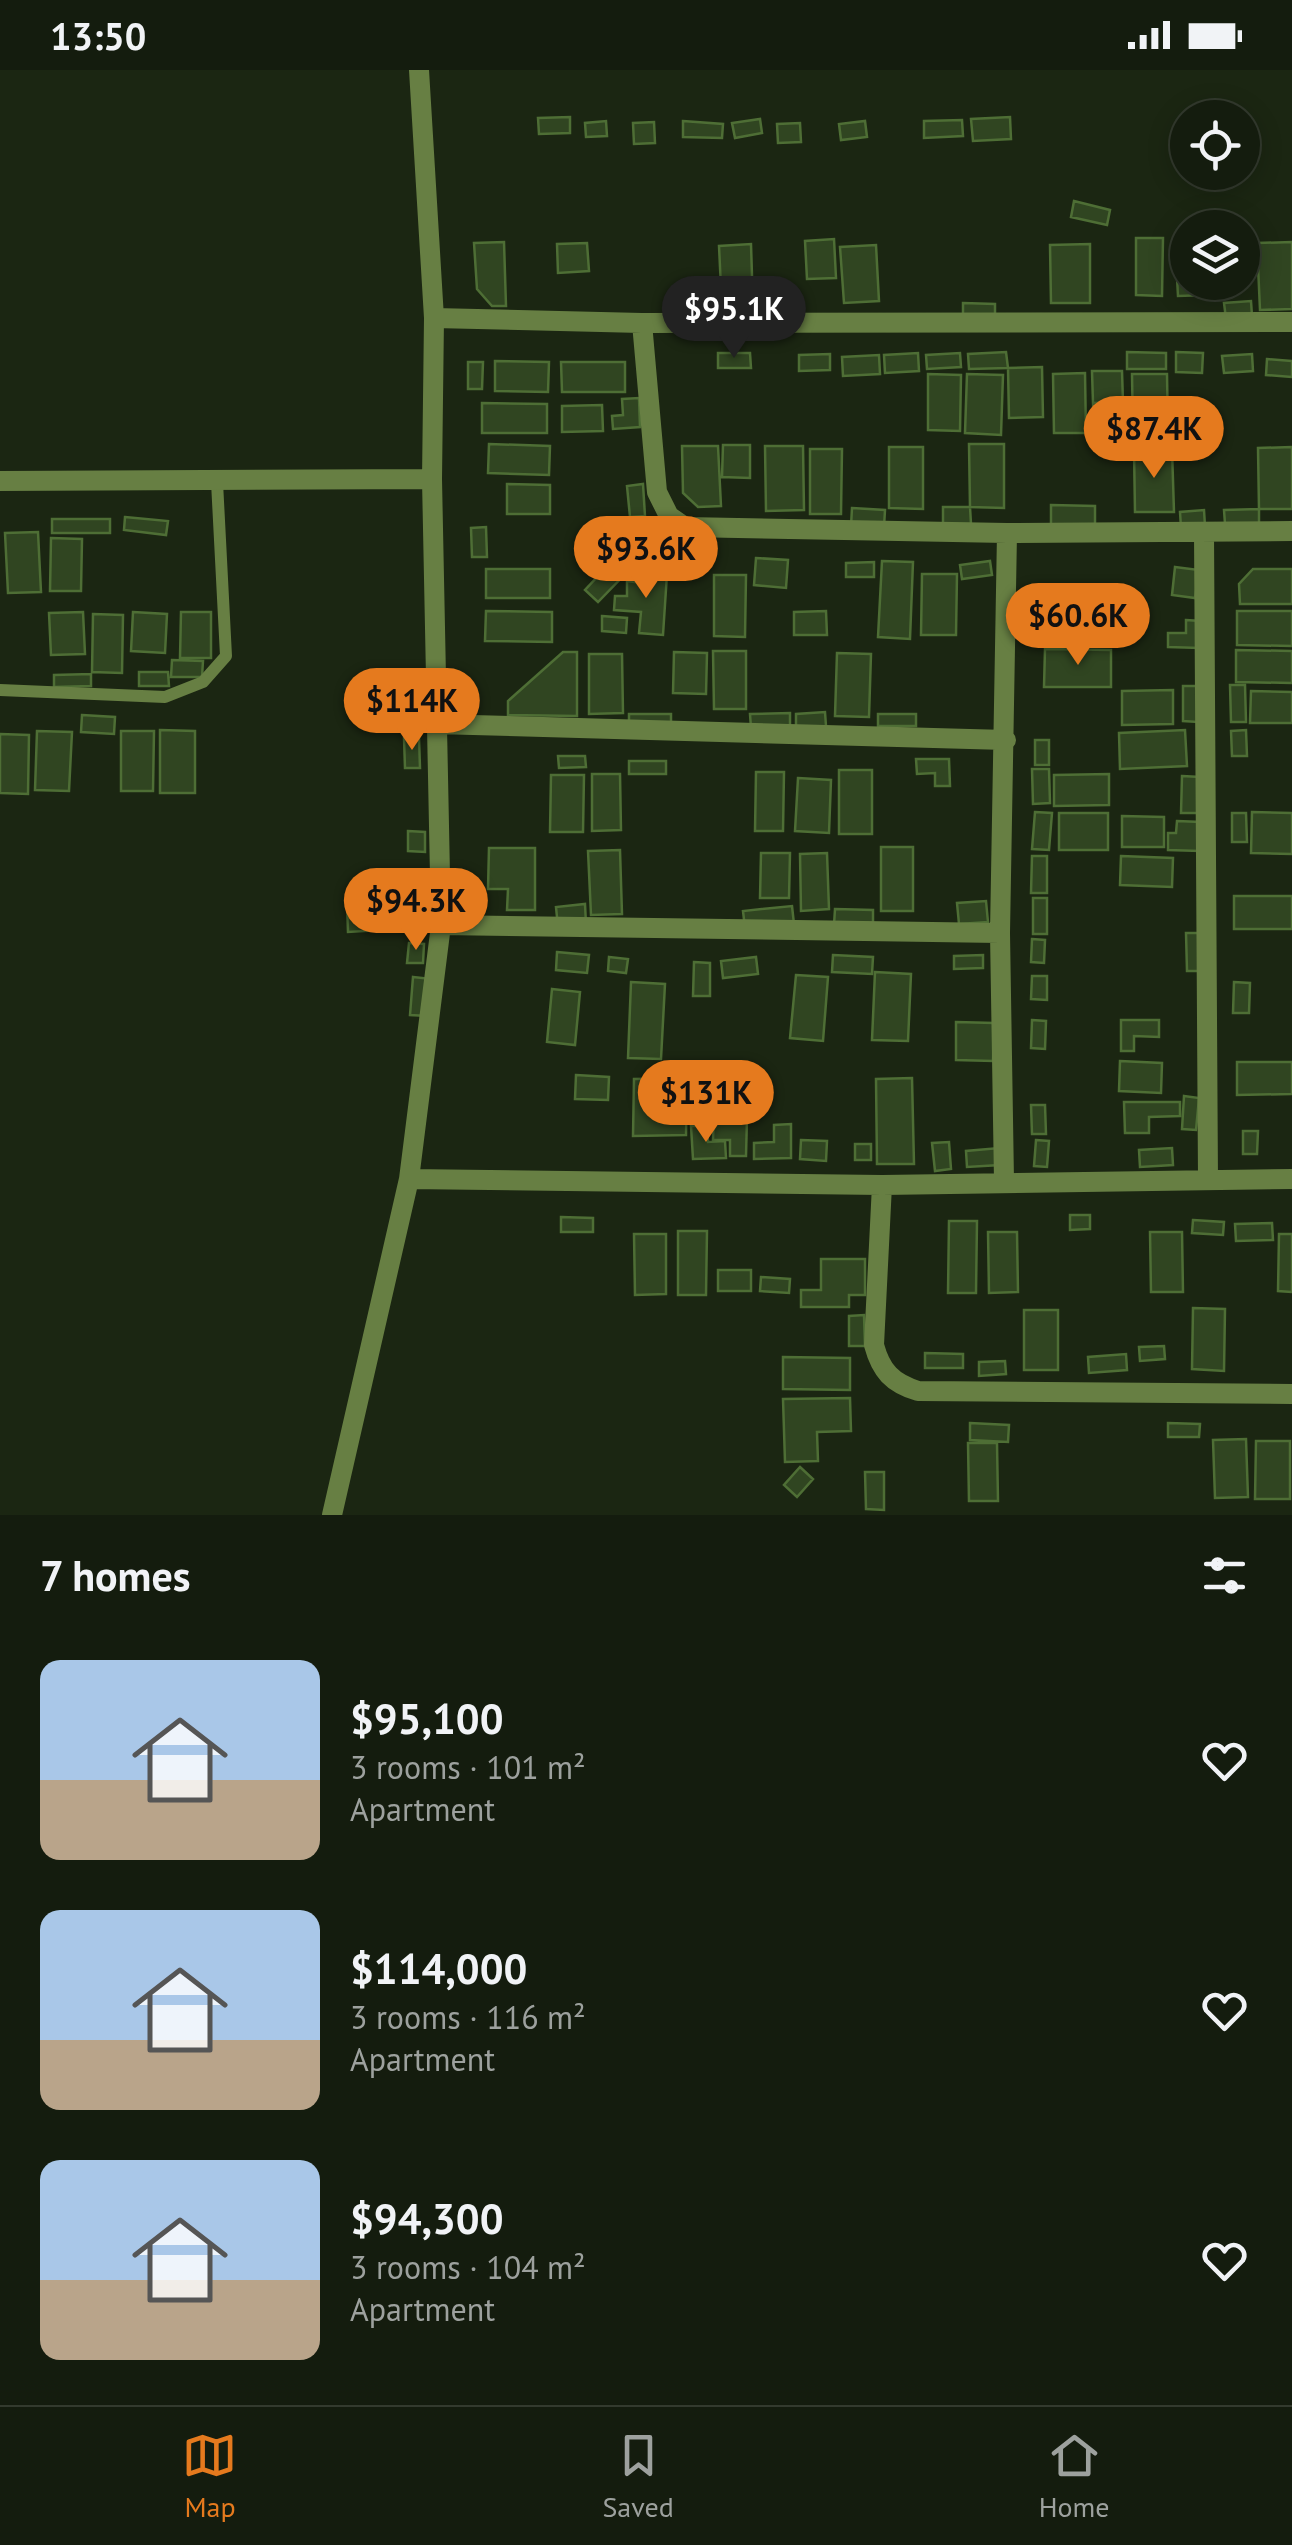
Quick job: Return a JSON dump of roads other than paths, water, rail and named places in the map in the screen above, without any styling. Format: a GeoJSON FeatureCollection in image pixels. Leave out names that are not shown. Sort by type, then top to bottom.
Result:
{"type":"FeatureCollection","features":[{"type":"Feature","properties":{"kind":"street"},"geometry":{"type":"LineString","coordinates":[[332,1515],[409,1179],[440,925],[432,479],[434,318],[419,70]]}},
{"type":"Feature","properties":{"kind":"street"},"geometry":{"type":"LineString","coordinates":[[434,318],[642,323],[1292,322]]}},
{"type":"Feature","properties":{"kind":"street"},"geometry":{"type":"LineString","coordinates":[[642,323],[658,492],[670,516],[685,527],[1006,533],[1292,532]]}},
{"type":"Feature","properties":{"kind":"street"},"geometry":{"type":"LineString","coordinates":[[0,482],[432,479]]}},
{"type":"Feature","properties":{"kind":"street"},"geometry":{"type":"LineString","coordinates":[[1004,1181],[1000,933],[1006,740],[1006,533]]}},
{"type":"Feature","properties":{"kind":"street"},"geometry":{"type":"LineString","coordinates":[[1204,533],[1208,1180]]}},
{"type":"Feature","properties":{"kind":"street"},"geometry":{"type":"LineString","coordinates":[[436,724],[1006,740]]}},
{"type":"Feature","properties":{"kind":"street"},"geometry":{"type":"LineString","coordinates":[[440,925],[1000,933]]}},
{"type":"Feature","properties":{"kind":"street"},"geometry":{"type":"LineString","coordinates":[[409,1179],[882,1185],[1292,1179]]}},
{"type":"Feature","properties":{"kind":"street"},"geometry":{"type":"LineString","coordinates":[[882,1185],[874,1345],[879,1364],[896,1385],[918,1392],[1292,1394]]}},
{"type":"Feature","properties":{"kind":"lane"},"geometry":{"type":"LineString","coordinates":[[0,690],[165,698],[204,682],[226,656],[218,482]]}}]}
